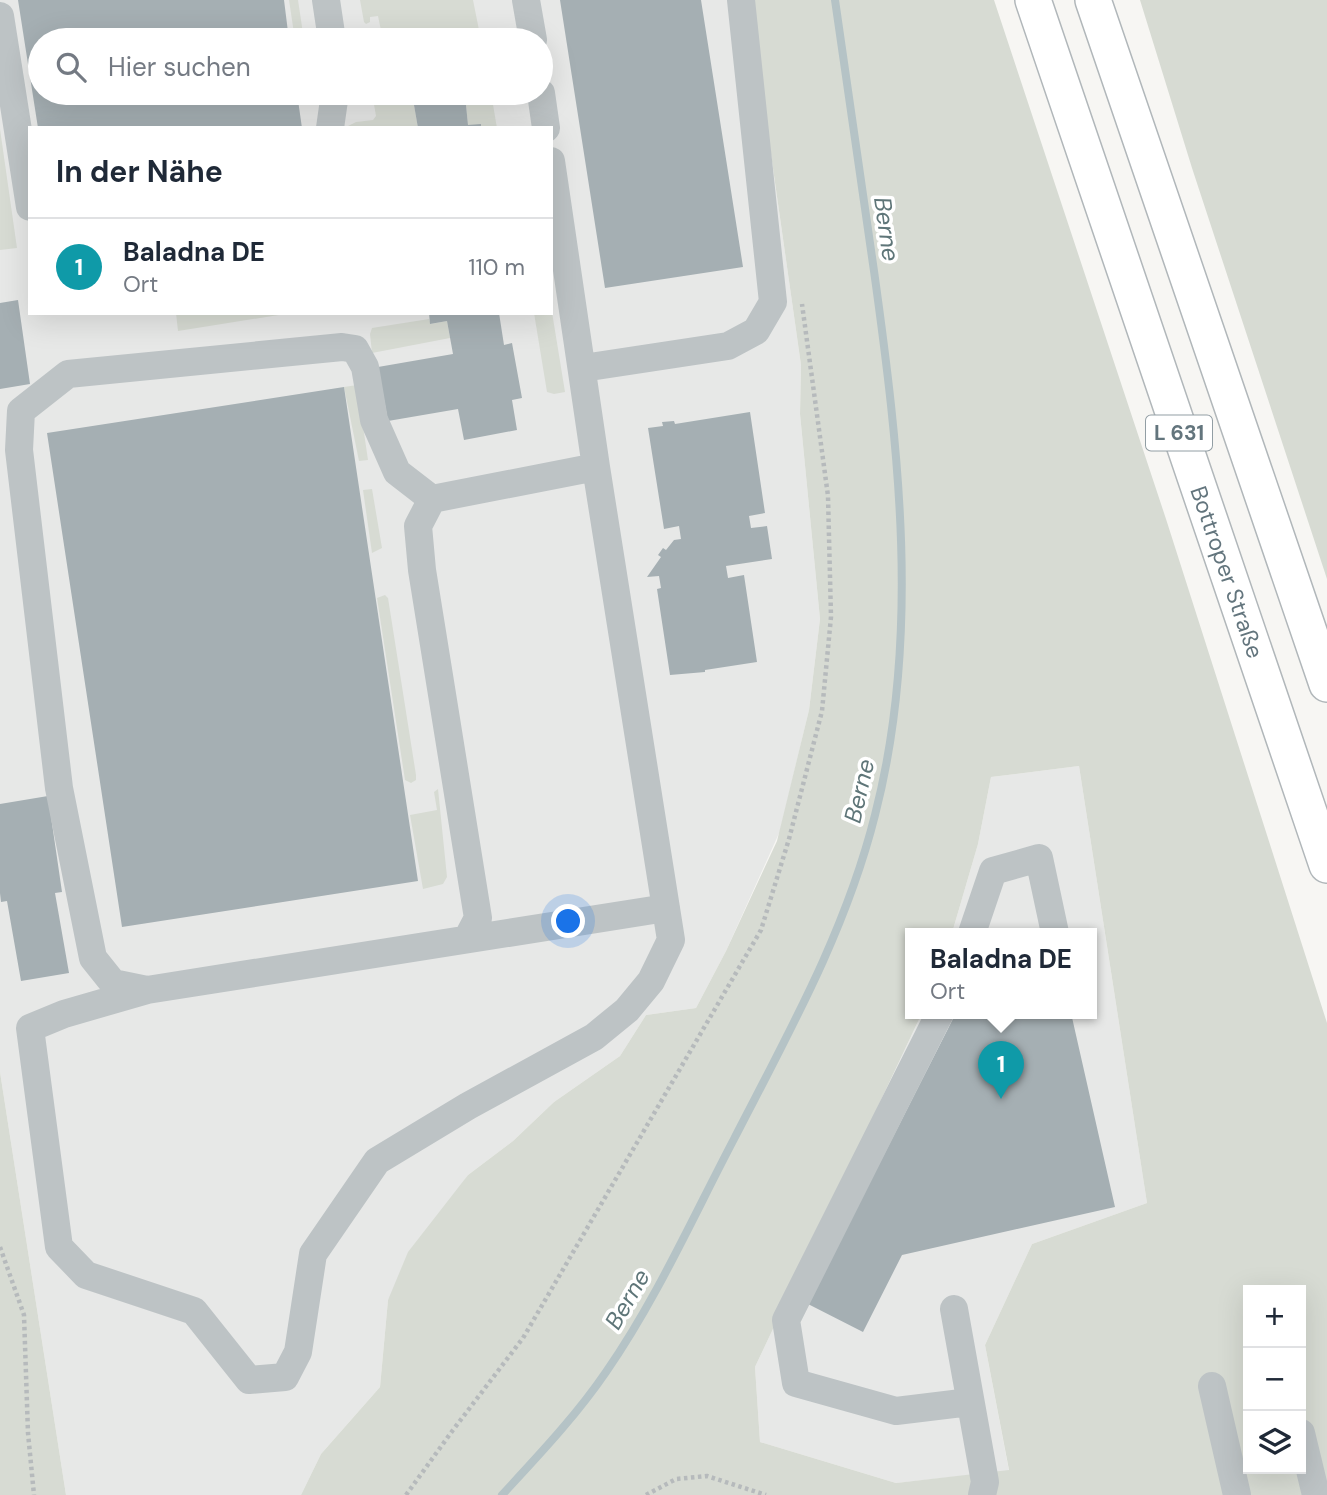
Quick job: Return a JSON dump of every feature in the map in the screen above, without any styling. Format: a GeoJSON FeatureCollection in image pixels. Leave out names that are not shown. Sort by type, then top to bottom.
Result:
{"type":"FeatureCollection","features":[{"type":"Feature","properties":{"kind":"main road","name":"Bottroper Straße"},"geometry":{"type":"LineString","coordinates":[[1033,0],[1327,865]]}},
{"type":"Feature","properties":{"kind":"main road","name":"L 631"},"geometry":{"type":"LineString","coordinates":[[1093,0],[1327,684]]}},
{"type":"Feature","properties":{"kind":"lane"},"geometry":{"type":"LineString","coordinates":[[326,0],[330,28]]}},
{"type":"Feature","properties":{"kind":"lane"},"geometry":{"type":"LineString","coordinates":[[526,0],[531,28]]}},
{"type":"Feature","properties":{"kind":"lane"},"geometry":{"type":"LineString","coordinates":[[583,369],[728,346],[757,331],[774,302],[741,0]]}},
{"type":"Feature","properties":{"kind":"lane"},"geometry":{"type":"LineString","coordinates":[[0,16],[28,194]]}},
{"type":"Feature","properties":{"kind":"lane"},"geometry":{"type":"LineString","coordinates":[[330,126],[333,105]]}},
{"type":"Feature","properties":{"kind":"lane"},"geometry":{"type":"LineString","coordinates":[[543,105],[546,126]]}},
{"type":"Feature","properties":{"kind":"lane"},"geometry":{"type":"LineString","coordinates":[[553,173],[671,940],[651,981],[627,1010],[594,1037],[468,1106],[377,1161],[313,1254],[298,1352],[285,1377],[249,1380],[194,1311],[86,1275],[59,1247],[30,1028],[64,1014],[147,990],[666,908]]}},
{"type":"Feature","properties":{"kind":"lane"},"geometry":{"type":"LineString","coordinates":[[147,990],[113,983],[93,958],[59,788],[19,450],[21,411],[68,374],[342,347],[355,349],[365,367],[374,420],[397,472],[432,499],[597,467]]}},
{"type":"Feature","properties":{"kind":"lane"},"geometry":{"type":"LineString","coordinates":[[432,499],[418,526],[422,570],[478,918],[467,939]]}},
{"type":"Feature","properties":{"kind":"lane"},"geometry":{"type":"LineString","coordinates":[[974,928],[993,871],[1039,858],[1054,928]]}},
{"type":"Feature","properties":{"kind":"lane"},"geometry":{"type":"LineString","coordinates":[[937,1019],[786,1320],[796,1382],[896,1411],[971,1402]]}},
{"type":"Feature","properties":{"kind":"lane"},"geometry":{"type":"LineString","coordinates":[[954,1309],[985,1482],[982,1495]]}},
{"type":"Feature","properties":{"kind":"lane"},"geometry":{"type":"LineString","coordinates":[[1212,1386],[1237,1495]]}},
{"type":"Feature","properties":{"kind":"lane"},"geometry":{"type":"LineString","coordinates":[[1306,1454],[1316,1495]]}},
{"type":"Feature","properties":{"kind":"path"},"geometry":{"type":"LineString","coordinates":[[406,1495],[523,1338],[761,930],[789,839],[822,711],[831,617],[828,496],[802,303]]}},
{"type":"Feature","properties":{"kind":"path"},"geometry":{"type":"LineString","coordinates":[[0,1247],[24,1315],[28,1433],[34,1495]]}},
{"type":"Feature","properties":{"kind":"path"},"geometry":{"type":"LineString","coordinates":[[646,1495],[676,1479],[707,1476],[766,1495]]}},
{"type":"Feature","properties":{"kind":"shaded area"},"geometry":{"type":"Polygon","coordinates":[[[0,0],[749,0],[801,365],[800,414],[820,619],[809,710],[780,831],[726,951],[696,1008],[646,1015],[620,1056],[554,1102],[513,1141],[468,1175],[388,1300],[380,1387],[321,1454],[301,1495],[66,1495],[0,1072],[0,0]]]}},
{"type":"Feature","properties":{"kind":"shaded area"},"geometry":{"type":"Polygon","coordinates":[[[289,0],[298,0],[302,28],[293,28],[289,0]]]}},
{"type":"Feature","properties":{"kind":"shaded area"},"geometry":{"type":"Polygon","coordinates":[[[360,0],[473,0],[479,28],[380,28],[378,16],[370,17],[370,22],[366,24],[360,0]]]}},
{"type":"Feature","properties":{"kind":"shaded area"},"geometry":{"type":"Polygon","coordinates":[[[749,0],[994,0],[1166,519],[1327,1023],[1327,1495],[301,1495],[321,1454],[380,1387],[388,1300],[408,1252],[468,1175],[513,1141],[554,1102],[620,1056],[646,1015],[696,1008],[726,951],[777,841],[809,710],[820,619],[800,414],[801,365],[749,0]],[[1079,766],[991,777],[978,844],[953,928],[905,928],[905,1019],[919,1019],[755,1367],[760,1442],[896,1483],[1009,1470],[985,1345],[1032,1244],[1147,1203],[1079,766]]]}},
{"type":"Feature","properties":{"kind":"shaded area"},"geometry":{"type":"Polygon","coordinates":[[[1140,0],[1327,0],[1327,579],[1192,168],[1140,0]]]}},
{"type":"Feature","properties":{"kind":"shaded area"},"geometry":{"type":"Polygon","coordinates":[[[374,105],[414,105],[418,126],[348,126],[373,120],[376,116],[374,105]]]}},
{"type":"Feature","properties":{"kind":"shaded area"},"geometry":{"type":"Polygon","coordinates":[[[466,105],[493,105],[497,126],[468,125],[466,105]]]}},
{"type":"Feature","properties":{"kind":"shaded area"},"geometry":{"type":"Polygon","coordinates":[[[0,129],[17,248],[0,250],[0,129]]]}},
{"type":"Feature","properties":{"kind":"shaded area"},"geometry":{"type":"Polygon","coordinates":[[[176,315],[278,315],[178,331],[176,315]]]}},
{"type":"Feature","properties":{"kind":"shaded area"},"geometry":{"type":"Polygon","coordinates":[[[534,315],[552,315],[565,392],[547,392],[534,315]]]}},
{"type":"Feature","properties":{"kind":"shaded area"},"geometry":{"type":"Polygon","coordinates":[[[429,319],[431,324],[447,321],[450,338],[372,353],[372,328],[429,319]]]}},
{"type":"Feature","properties":{"kind":"shaded area"},"geometry":{"type":"Polygon","coordinates":[[[357,385],[368,460],[359,461],[344,387],[357,385]]]}},
{"type":"Feature","properties":{"kind":"shaded area"},"geometry":{"type":"Polygon","coordinates":[[[372,489],[382,548],[372,553],[363,490],[372,489]]]}},
{"type":"Feature","properties":{"kind":"shaded area"},"geometry":{"type":"Polygon","coordinates":[[[385,595],[388,598],[416,775],[416,780],[411,783],[405,780],[377,598],[385,595]]]}},
{"type":"Feature","properties":{"kind":"shaded area"},"geometry":{"type":"Polygon","coordinates":[[[1079,766],[1147,1203],[1032,1244],[985,1345],[1009,1471],[896,1483],[760,1442],[755,1367],[919,1019],[1097,1019],[1097,928],[953,928],[978,844],[991,777],[1079,766]]]}},
{"type":"Feature","properties":{"kind":"shaded area"},"geometry":{"type":"Polygon","coordinates":[[[438,789],[447,877],[443,884],[423,889],[410,815],[437,810],[434,792],[438,789]]]}},
{"type":"Feature","properties":{"kind":"shaded area"},"geometry":{"type":"Polygon","coordinates":[[[0,1072],[66,1495],[0,1495],[0,1072]]]}},
{"type":"Feature","properties":{"kind":"building"},"geometry":{"type":"Polygon","coordinates":[[[18,0],[284,0],[288,28],[28,28],[28,64],[18,0]]]}},
{"type":"Feature","properties":{"kind":"building"},"geometry":{"type":"Polygon","coordinates":[[[560,0],[701,0],[743,267],[605,288],[560,0]]]}},
{"type":"Feature","properties":{"kind":"building"},"geometry":{"type":"Polygon","coordinates":[[[34,105],[299,105],[302,126],[38,126],[34,105]]]}},
{"type":"Feature","properties":{"kind":"building"},"geometry":{"type":"Polygon","coordinates":[[[414,105],[466,105],[468,125],[481,124],[481,126],[418,126],[414,105]]]}},
{"type":"Feature","properties":{"kind":"building"},"geometry":{"type":"Polygon","coordinates":[[[18,300],[30,384],[0,389],[0,303],[18,300]]]}},
{"type":"Feature","properties":{"kind":"building"},"geometry":{"type":"Polygon","coordinates":[[[429,315],[499,315],[504,345],[512,343],[522,398],[512,400],[517,430],[464,440],[458,409],[388,421],[378,367],[453,354],[447,321],[430,324],[429,315]]]}},
{"type":"Feature","properties":{"kind":"building"},"geometry":{"type":"Polygon","coordinates":[[[344,387],[418,881],[122,927],[47,433],[344,387]]]}},
{"type":"Feature","properties":{"kind":"building"},"geometry":{"type":"Polygon","coordinates":[[[750,412],[765,513],[749,516],[751,528],[767,526],[772,559],[726,566],[728,578],[744,575],[757,662],[705,672],[670,675],[657,589],[661,588],[659,576],[647,577],[661,557],[658,555],[663,548],[666,550],[674,540],[681,539],[679,526],[664,529],[648,428],[663,426],[662,422],[674,421],[675,424],[750,412]]]}},
{"type":"Feature","properties":{"kind":"building"},"geometry":{"type":"Polygon","coordinates":[[[48,796],[62,892],[55,893],[69,973],[21,981],[7,901],[1,902],[0,804],[48,796]]]}},
{"type":"Feature","properties":{"kind":"building"},"geometry":{"type":"Polygon","coordinates":[[[953,1019],[1072,1019],[1115,1207],[902,1255],[863,1332],[808,1304],[953,1019]]]}},
{"type":"Feature","properties":{"kind":"waterway","name":"Berne"},"geometry":{"type":"LineString","coordinates":[[502,1495],[582,1404],[624,1345],[658,1287],[814,981],[848,900],[875,815],[889,748],[898,680],[901,544],[883,339],[835,0]]}},
{"type":"Feature","properties":{"kind":"place","name":"Baladna DE"},"geometry":{"type":"Point","coordinates":[1001,1099]}}]}
